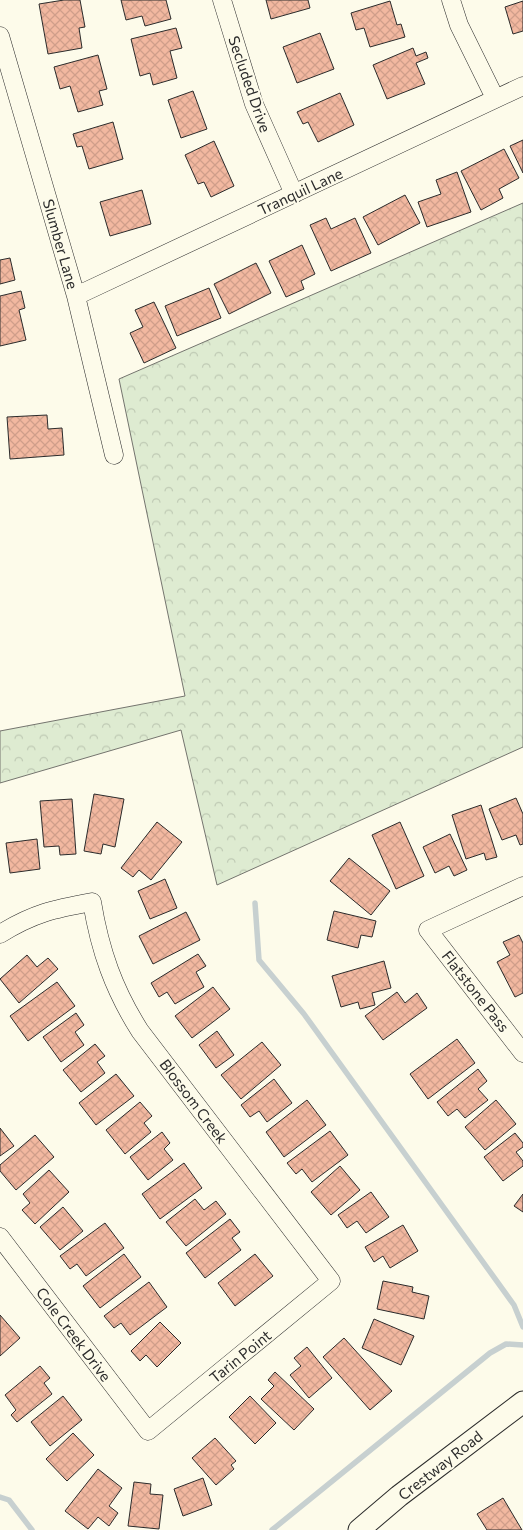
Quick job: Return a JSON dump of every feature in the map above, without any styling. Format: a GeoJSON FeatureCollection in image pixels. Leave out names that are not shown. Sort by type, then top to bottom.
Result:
{"type":"FeatureCollection","features":[{"type":"Feature","properties":{"kind":"street","name":"Secluded Drive"},"geometry":{"type":"LineString","coordinates":[[222,0],[254,104],[294,194]]}},
{"type":"Feature","properties":{"kind":"street"},"geometry":{"type":"LineString","coordinates":[[450,0],[459,25],[495,98]]}},
{"type":"Feature","properties":{"kind":"street","name":"Slumber Lane"},"geometry":{"type":"LineString","coordinates":[[0,36],[76,296],[114,455]]}},
{"type":"Feature","properties":{"kind":"street","name":"Tranquil Lane"},"geometry":{"type":"LineString","coordinates":[[76,296],[523,86]]}},
{"type":"Feature","properties":{"kind":"street","name":"Flatstone Pass"},"geometry":{"type":"LineString","coordinates":[[523,886],[428,930],[523,1053]]}},
{"type":"Feature","properties":{"kind":"street","name":"Blossom Creek"},"geometry":{"type":"LineString","coordinates":[[0,934],[26,918],[57,908],[92,902],[109,972],[123,1005],[140,1031],[331,1281]]}},
{"type":"Feature","properties":{"kind":"street","name":"Cole Creek Drive"},"geometry":{"type":"LineString","coordinates":[[0,1237],[148,1431]]}},
{"type":"Feature","properties":{"kind":"street","name":"Tarin Point"},"geometry":{"type":"LineString","coordinates":[[148,1431],[331,1281]]}},
{"type":"Feature","properties":{"kind":"street","name":"Crestway Road"},"geometry":{"type":"LineString","coordinates":[[358,1530],[399,1496],[523,1402]]}},
{"type":"Feature","properties":{"kind":"green space"},"geometry":{"type":"Polygon","coordinates":[[[523,203],[523,747],[217,885],[181,730],[0,783],[0,731],[185,696],[119,379],[523,203]]]}},
{"type":"Feature","properties":{"kind":"building"},"geometry":{"type":"Polygon","coordinates":[[[64,0],[80,0],[85,27],[79,28],[82,48],[48,54],[39,4],[64,0]]]}},
{"type":"Feature","properties":{"kind":"building"},"geometry":{"type":"Polygon","coordinates":[[[121,0],[166,0],[171,19],[145,26],[142,16],[126,20],[121,0]]]}},
{"type":"Feature","properties":{"kind":"building"},"geometry":{"type":"Polygon","coordinates":[[[266,0],[308,0],[310,8],[271,19],[266,0]]]}},
{"type":"Feature","properties":{"kind":"building"},"geometry":{"type":"Polygon","coordinates":[[[390,1],[397,25],[401,24],[405,37],[370,47],[364,28],[356,30],[351,13],[390,1]]]}},
{"type":"Feature","properties":{"kind":"building"},"geometry":{"type":"Polygon","coordinates":[[[523,1],[523,31],[513,34],[505,7],[523,1]]]}},
{"type":"Feature","properties":{"kind":"building"},"geometry":{"type":"Polygon","coordinates":[[[176,28],[182,48],[170,51],[177,78],[153,85],[150,73],[140,76],[131,39],[176,28]]]}},
{"type":"Feature","properties":{"kind":"building"},"geometry":{"type":"Polygon","coordinates":[[[320,33],[334,69],[297,83],[283,47],[320,33]]]}},
{"type":"Feature","properties":{"kind":"building"},"geometry":{"type":"Polygon","coordinates":[[[413,48],[416,56],[426,52],[428,58],[416,63],[425,84],[387,99],[373,65],[413,48]]]}},
{"type":"Feature","properties":{"kind":"building"},"geometry":{"type":"Polygon","coordinates":[[[98,55],[107,89],[99,91],[103,105],[78,112],[70,86],[60,89],[54,67],[98,55]]]}},
{"type":"Feature","properties":{"kind":"building"},"geometry":{"type":"Polygon","coordinates":[[[193,91],[207,129],[181,138],[168,100],[193,91]]]}},
{"type":"Feature","properties":{"kind":"building"},"geometry":{"type":"Polygon","coordinates":[[[340,93],[354,125],[318,142],[308,122],[303,124],[297,112],[340,93]]]}},
{"type":"Feature","properties":{"kind":"building"},"geometry":{"type":"Polygon","coordinates":[[[113,122],[123,159],[89,169],[82,146],[77,147],[73,134],[113,122]]]}},
{"type":"Feature","properties":{"kind":"building"},"geometry":{"type":"Polygon","coordinates":[[[523,140],[523,173],[510,146],[523,140]]]}},
{"type":"Feature","properties":{"kind":"building"},"geometry":{"type":"Polygon","coordinates":[[[214,141],[234,186],[211,197],[204,182],[198,184],[185,155],[214,141]]]}},
{"type":"Feature","properties":{"kind":"building"},"geometry":{"type":"Polygon","coordinates":[[[504,149],[519,178],[499,189],[503,198],[481,210],[461,171],[504,149]]]}},
{"type":"Feature","properties":{"kind":"building"},"geometry":{"type":"Polygon","coordinates":[[[457,172],[471,212],[427,227],[418,202],[441,194],[436,180],[457,172]]]}},
{"type":"Feature","properties":{"kind":"building"},"geometry":{"type":"Polygon","coordinates":[[[142,190],[151,224],[110,236],[100,202],[142,190]]]}},
{"type":"Feature","properties":{"kind":"building"},"geometry":{"type":"Polygon","coordinates":[[[405,195],[420,223],[378,245],[363,217],[405,195]]]}},
{"type":"Feature","properties":{"kind":"building"},"geometry":{"type":"Polygon","coordinates":[[[326,218],[331,229],[355,218],[371,253],[331,271],[310,225],[326,218]]]}},
{"type":"Feature","properties":{"kind":"building"},"geometry":{"type":"Polygon","coordinates":[[[302,245],[315,274],[301,281],[304,289],[286,297],[269,261],[302,245]]]}},
{"type":"Feature","properties":{"kind":"building"},"geometry":{"type":"Polygon","coordinates":[[[10,258],[15,280],[0,284],[0,260],[10,258]]]}},
{"type":"Feature","properties":{"kind":"building"},"geometry":{"type":"Polygon","coordinates":[[[256,263],[271,293],[229,314],[214,284],[256,263]]]}},
{"type":"Feature","properties":{"kind":"building"},"geometry":{"type":"Polygon","coordinates":[[[209,288],[221,318],[177,336],[165,306],[209,288]]]}},
{"type":"Feature","properties":{"kind":"building"},"geometry":{"type":"Polygon","coordinates":[[[21,291],[25,308],[19,310],[26,340],[0,346],[0,296],[21,291]]]}},
{"type":"Feature","properties":{"kind":"building"},"geometry":{"type":"Polygon","coordinates":[[[154,302],[176,348],[144,363],[130,333],[143,327],[135,310],[154,302]]]}},
{"type":"Feature","properties":{"kind":"building"},"geometry":{"type":"Polygon","coordinates":[[[47,415],[48,429],[62,428],[64,455],[10,459],[7,417],[47,415]]]}},
{"type":"Feature","properties":{"kind":"building"},"geometry":{"type":"Polygon","coordinates":[[[94,794],[124,799],[115,847],[103,844],[101,854],[84,851],[94,794]]]}},
{"type":"Feature","properties":{"kind":"building"},"geometry":{"type":"Polygon","coordinates":[[[516,798],[523,814],[523,844],[520,845],[516,835],[502,840],[489,809],[516,798]]]}},
{"type":"Feature","properties":{"kind":"building"},"geometry":{"type":"Polygon","coordinates":[[[72,799],[76,854],[60,855],[59,846],[44,847],[40,801],[72,799]]]}},
{"type":"Feature","properties":{"kind":"building"},"geometry":{"type":"Polygon","coordinates":[[[481,805],[497,857],[486,860],[484,853],[466,859],[452,815],[481,805]]]}},
{"type":"Feature","properties":{"kind":"building"},"geometry":{"type":"Polygon","coordinates":[[[157,822],[182,842],[151,880],[139,870],[133,877],[121,868],[157,822]]]}},
{"type":"Feature","properties":{"kind":"building"},"geometry":{"type":"Polygon","coordinates":[[[400,822],[424,876],[396,889],[372,835],[400,822]]]}},
{"type":"Feature","properties":{"kind":"building"},"geometry":{"type":"Polygon","coordinates":[[[450,834],[467,870],[454,876],[449,866],[435,873],[423,847],[450,834]]]}},
{"type":"Feature","properties":{"kind":"building"},"geometry":{"type":"Polygon","coordinates":[[[37,839],[40,869],[10,873],[6,843],[37,839]]]}},
{"type":"Feature","properties":{"kind":"building"},"geometry":{"type":"Polygon","coordinates":[[[349,858],[390,891],[371,915],[330,881],[349,858]]]}},
{"type":"Feature","properties":{"kind":"building"},"geometry":{"type":"Polygon","coordinates":[[[165,879],[177,908],[150,919],[138,891],[165,879]]]}},
{"type":"Feature","properties":{"kind":"building"},"geometry":{"type":"Polygon","coordinates":[[[334,911],[376,921],[372,937],[361,935],[358,948],[327,940],[334,911]]]}},
{"type":"Feature","properties":{"kind":"building"},"geometry":{"type":"Polygon","coordinates":[[[186,912],[200,940],[153,964],[139,936],[186,912]]]}},
{"type":"Feature","properties":{"kind":"building"},"geometry":{"type":"Polygon","coordinates":[[[519,935],[523,943],[523,993],[515,997],[497,962],[510,955],[503,942],[519,935]]]}},
{"type":"Feature","properties":{"kind":"building"},"geometry":{"type":"Polygon","coordinates":[[[198,954],[206,966],[196,972],[204,987],[175,1004],[167,992],[159,997],[151,983],[198,954]]]}},
{"type":"Feature","properties":{"kind":"building"},"geometry":{"type":"Polygon","coordinates":[[[27,955],[37,967],[48,958],[58,969],[19,1003],[0,979],[27,955]]]}},
{"type":"Feature","properties":{"kind":"building"},"geometry":{"type":"Polygon","coordinates":[[[384,961],[391,988],[372,993],[375,1005],[360,1009],[358,1002],[341,1007],[332,976],[384,961]]]}},
{"type":"Feature","properties":{"kind":"building"},"geometry":{"type":"Polygon","coordinates":[[[57,982],[75,1006],[28,1041],[10,1016],[57,982]]]}},
{"type":"Feature","properties":{"kind":"building"},"geometry":{"type":"Polygon","coordinates":[[[213,987],[230,1009],[192,1038],[175,1016],[213,987]]]}},
{"type":"Feature","properties":{"kind":"building"},"geometry":{"type":"Polygon","coordinates":[[[397,992],[405,1003],[417,993],[427,1008],[383,1040],[365,1016],[397,992]]]}},
{"type":"Feature","properties":{"kind":"building"},"geometry":{"type":"Polygon","coordinates":[[[76,1013],[84,1025],[75,1032],[84,1045],[61,1062],[43,1037],[76,1013]]]}},
{"type":"Feature","properties":{"kind":"building"},"geometry":{"type":"Polygon","coordinates":[[[217,1031],[234,1055],[216,1068],[199,1045],[217,1031]]]}},
{"type":"Feature","properties":{"kind":"building"},"geometry":{"type":"Polygon","coordinates":[[[457,1039],[475,1063],[428,1099],[410,1074],[457,1039]]]}},
{"type":"Feature","properties":{"kind":"building"},"geometry":{"type":"Polygon","coordinates":[[[262,1042],[281,1065],[241,1099],[221,1075],[262,1042]]]}},
{"type":"Feature","properties":{"kind":"building"},"geometry":{"type":"Polygon","coordinates":[[[95,1044],[105,1056],[97,1062],[105,1073],[81,1092],[63,1070],[95,1044]]]}},
{"type":"Feature","properties":{"kind":"building"},"geometry":{"type":"Polygon","coordinates":[[[478,1069],[487,1081],[478,1089],[488,1100],[465,1118],[457,1109],[448,1116],[437,1102],[478,1069]]]}},
{"type":"Feature","properties":{"kind":"building"},"geometry":{"type":"Polygon","coordinates":[[[116,1074],[134,1096],[96,1125],[79,1103],[116,1074]]]}},
{"type":"Feature","properties":{"kind":"building"},"geometry":{"type":"Polygon","coordinates":[[[274,1079],[292,1103],[267,1122],[259,1111],[250,1117],[241,1105],[274,1079]]]}},
{"type":"Feature","properties":{"kind":"building"},"geometry":{"type":"Polygon","coordinates":[[[307,1100],[326,1125],[284,1157],[266,1132],[307,1100]]]}},
{"type":"Feature","properties":{"kind":"building"},"geometry":{"type":"Polygon","coordinates":[[[496,1100],[516,1124],[485,1150],[465,1127],[496,1100]]]}},
{"type":"Feature","properties":{"kind":"building"},"geometry":{"type":"Polygon","coordinates":[[[140,1102],[152,1116],[144,1123],[151,1132],[125,1154],[106,1130],[140,1102]]]}},
{"type":"Feature","properties":{"kind":"building"},"geometry":{"type":"Polygon","coordinates":[[[0,1128],[14,1146],[0,1156],[0,1128]]]}},
{"type":"Feature","properties":{"kind":"building"},"geometry":{"type":"Polygon","coordinates":[[[330,1131],[348,1155],[312,1182],[302,1169],[296,1174],[287,1163],[330,1131]]]}},
{"type":"Feature","properties":{"kind":"building"},"geometry":{"type":"Polygon","coordinates":[[[162,1132],[170,1143],[164,1149],[173,1160],[148,1180],[130,1157],[162,1132]]]}},
{"type":"Feature","properties":{"kind":"building"},"geometry":{"type":"Polygon","coordinates":[[[515,1133],[523,1143],[523,1147],[516,1152],[523,1161],[523,1166],[503,1181],[484,1157],[515,1133]]]}},
{"type":"Feature","properties":{"kind":"building"},"geometry":{"type":"Polygon","coordinates":[[[35,1135],[54,1157],[16,1190],[0,1171],[0,1165],[35,1135]]]}},
{"type":"Feature","properties":{"kind":"building"},"geometry":{"type":"Polygon","coordinates":[[[184,1163],[202,1188],[160,1219],[142,1194],[184,1163]]]}},
{"type":"Feature","properties":{"kind":"building"},"geometry":{"type":"Polygon","coordinates":[[[340,1166],[360,1190],[331,1215],[311,1192],[340,1166]]]}},
{"type":"Feature","properties":{"kind":"building"},"geometry":{"type":"Polygon","coordinates":[[[49,1170],[69,1192],[35,1224],[22,1210],[30,1203],[23,1194],[49,1170]]]}},
{"type":"Feature","properties":{"kind":"building"},"geometry":{"type":"Polygon","coordinates":[[[371,1192],[389,1217],[366,1233],[357,1221],[347,1228],[338,1215],[371,1192]]]}},
{"type":"Feature","properties":{"kind":"building"},"geometry":{"type":"Polygon","coordinates":[[[523,1194],[523,1212],[514,1206],[523,1194]]]}},
{"type":"Feature","properties":{"kind":"building"},"geometry":{"type":"Polygon","coordinates":[[[195,1199],[204,1210],[216,1201],[226,1214],[186,1246],[166,1222],[195,1199]]]}},
{"type":"Feature","properties":{"kind":"building"},"geometry":{"type":"Polygon","coordinates":[[[63,1207],[83,1231],[60,1250],[40,1227],[63,1207]]]}},
{"type":"Feature","properties":{"kind":"building"},"geometry":{"type":"Polygon","coordinates":[[[230,1219],[240,1232],[232,1238],[241,1250],[205,1278],[186,1253],[230,1219]]]}},
{"type":"Feature","properties":{"kind":"building"},"geometry":{"type":"Polygon","coordinates":[[[105,1223],[124,1248],[86,1276],[77,1264],[70,1269],[60,1256],[105,1223]]]}},
{"type":"Feature","properties":{"kind":"building"},"geometry":{"type":"Polygon","coordinates":[[[403,1225],[418,1251],[390,1268],[383,1256],[374,1262],[365,1247],[403,1225]]]}},
{"type":"Feature","properties":{"kind":"building"},"geometry":{"type":"Polygon","coordinates":[[[124,1254],[141,1277],[100,1308],[83,1286],[124,1254]]]}},
{"type":"Feature","properties":{"kind":"building"},"geometry":{"type":"Polygon","coordinates":[[[255,1254],[273,1276],[235,1306],[218,1283],[255,1254]]]}},
{"type":"Feature","properties":{"kind":"building"},"geometry":{"type":"Polygon","coordinates":[[[383,1281],[413,1287],[412,1292],[429,1296],[424,1319],[377,1309],[383,1281]]]}},
{"type":"Feature","properties":{"kind":"building"},"geometry":{"type":"Polygon","coordinates":[[[149,1282],[167,1307],[130,1335],[121,1323],[114,1328],[104,1316],[149,1282]]]}},
{"type":"Feature","properties":{"kind":"building"},"geometry":{"type":"Polygon","coordinates":[[[0,1315],[20,1338],[0,1356],[0,1315]]]}},
{"type":"Feature","properties":{"kind":"building"},"geometry":{"type":"Polygon","coordinates":[[[374,1319],[414,1336],[401,1365],[362,1348],[374,1319]]]}},
{"type":"Feature","properties":{"kind":"building"},"geometry":{"type":"Polygon","coordinates":[[[160,1322],[181,1343],[157,1367],[146,1355],[140,1361],[131,1351],[160,1322]]]}},
{"type":"Feature","properties":{"kind":"building"},"geometry":{"type":"Polygon","coordinates":[[[344,1338],[392,1391],[370,1410],[323,1357],[344,1338]]]}},
{"type":"Feature","properties":{"kind":"building"},"geometry":{"type":"Polygon","coordinates":[[[307,1347],[332,1378],[309,1398],[290,1375],[301,1366],[294,1358],[307,1347]]]}},
{"type":"Feature","properties":{"kind":"building"},"geometry":{"type":"Polygon","coordinates":[[[40,1366],[50,1378],[44,1383],[52,1394],[17,1422],[11,1415],[16,1410],[5,1395],[40,1366]]]}},
{"type":"Feature","properties":{"kind":"building"},"geometry":{"type":"Polygon","coordinates":[[[275,1372],[314,1409],[294,1430],[261,1399],[274,1386],[268,1380],[275,1372]]]}},
{"type":"Feature","properties":{"kind":"building"},"geometry":{"type":"Polygon","coordinates":[[[63,1396],[82,1420],[50,1446],[31,1422],[63,1396]]]}},
{"type":"Feature","properties":{"kind":"building"},"geometry":{"type":"Polygon","coordinates":[[[250,1396],[276,1423],[255,1444],[229,1417],[250,1396]]]}},
{"type":"Feature","properties":{"kind":"building"},"geometry":{"type":"Polygon","coordinates":[[[73,1433],[94,1455],[67,1481],[46,1459],[73,1433]]]}},
{"type":"Feature","properties":{"kind":"building"},"geometry":{"type":"Polygon","coordinates":[[[215,1438],[236,1461],[231,1465],[234,1469],[216,1485],[192,1458],[215,1438]]]}},
{"type":"Feature","properties":{"kind":"building"},"geometry":{"type":"Polygon","coordinates":[[[98,1469],[122,1488],[109,1506],[118,1513],[109,1526],[98,1517],[88,1529],[65,1511],[98,1469]]]}},
{"type":"Feature","properties":{"kind":"building"},"geometry":{"type":"Polygon","coordinates":[[[203,1478],[212,1505],[183,1516],[174,1489],[203,1478]]]}},
{"type":"Feature","properties":{"kind":"building"},"geometry":{"type":"Polygon","coordinates":[[[134,1482],[151,1484],[150,1494],[163,1495],[159,1529],[128,1526],[134,1482]]]}},
{"type":"Feature","properties":{"kind":"building"},"geometry":{"type":"Polygon","coordinates":[[[503,1498],[522,1530],[487,1530],[477,1514],[503,1498]]]}},
{"type":"Feature","properties":{"kind":"waterway"},"geometry":{"type":"LineString","coordinates":[[255,903],[259,960],[304,1014],[514,1305],[523,1327]]}},
{"type":"Feature","properties":{"kind":"waterway"},"geometry":{"type":"LineString","coordinates":[[272,1530],[490,1353],[506,1344],[523,1345]]}},
{"type":"Feature","properties":{"kind":"waterway"},"geometry":{"type":"LineString","coordinates":[[0,1497],[9,1500],[32,1530]]}}]}
